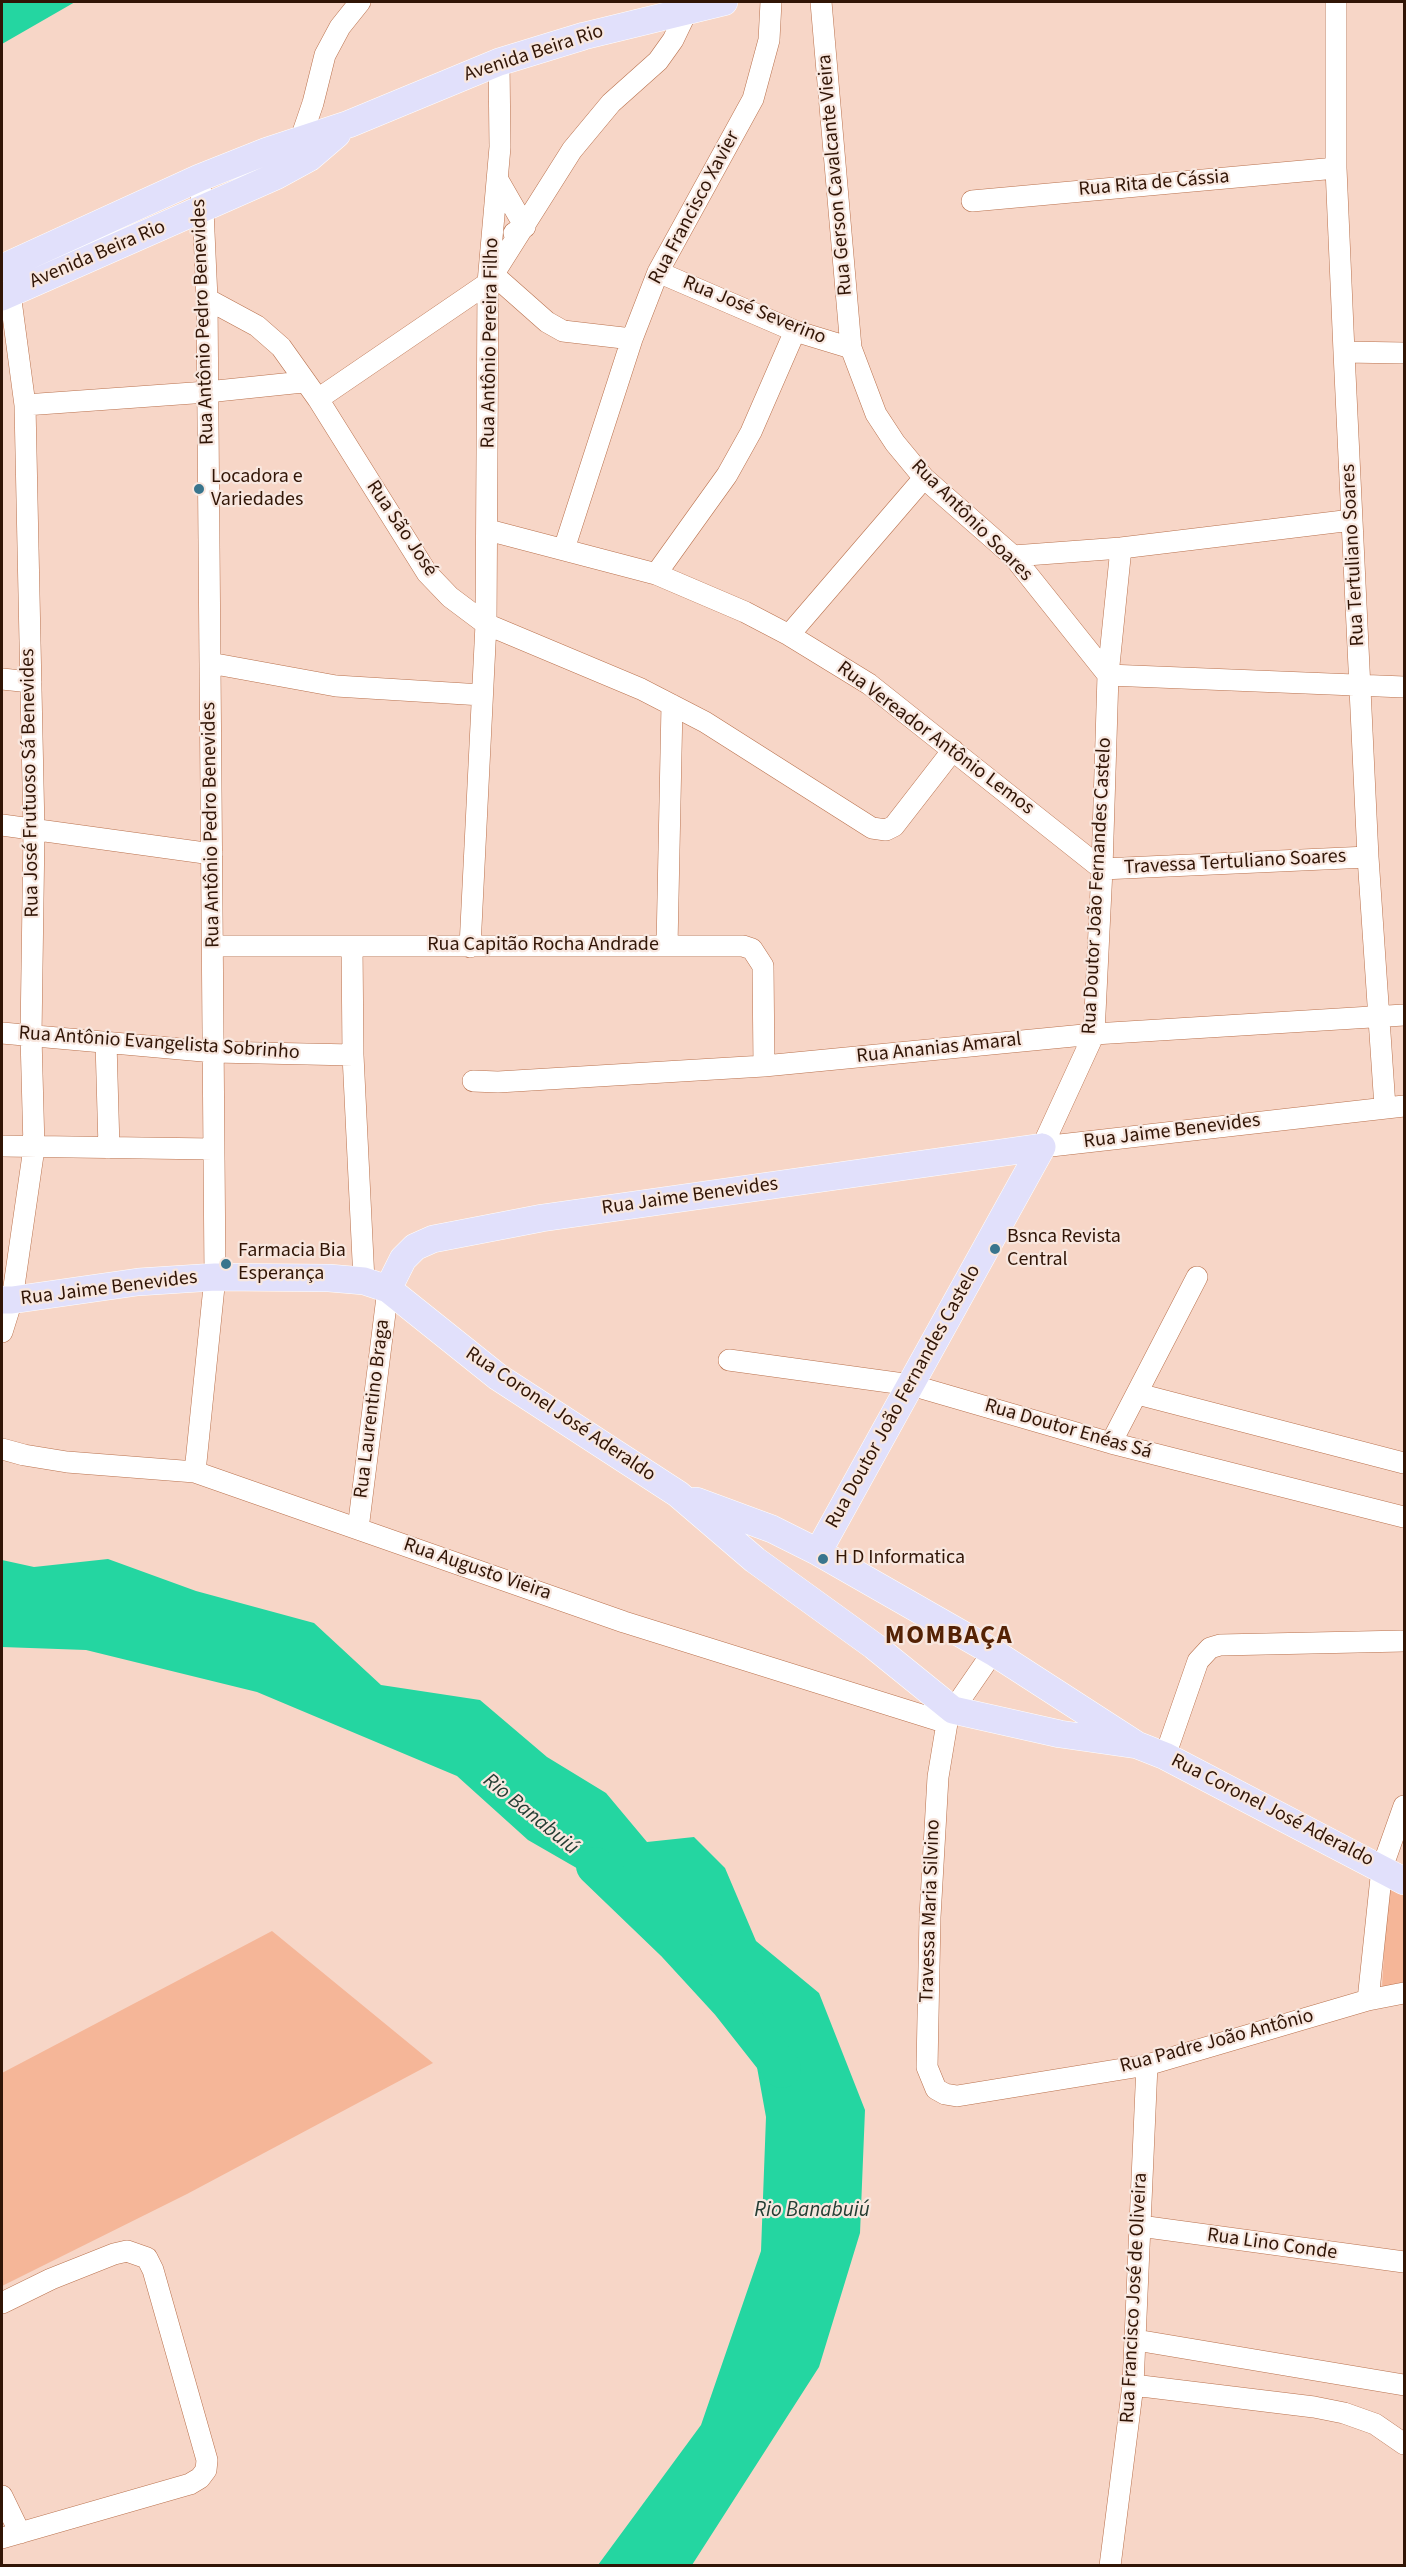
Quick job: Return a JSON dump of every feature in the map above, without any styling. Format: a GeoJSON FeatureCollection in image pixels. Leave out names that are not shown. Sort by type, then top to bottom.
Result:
{"type":"FeatureCollection","features":[{"type":"Feature","properties":{"kind":"main road","name":"Avenida Beira Rio"},"geometry":{"type":"LineString","coordinates":[[5,281],[199,178],[349,124],[499,62],[584,36],[724,2]]}},
{"type":"Feature","properties":{"kind":"main road","name":"Avenida Beira Rio"},"geometry":{"type":"LineString","coordinates":[[5,281],[203,210],[309,158],[349,124]]}},
{"type":"Feature","properties":{"kind":"main road","name":"Rua Jaime Benevides"},"geometry":{"type":"LineString","coordinates":[[7,1300],[138,1281],[214,1277],[329,1278],[376,1285],[415,1246],[433,1239],[542,1218],[1042,1147]]}},
{"type":"Feature","properties":{"kind":"main road","name":"Rua Doutor João Fernandes Castelo"},"geometry":{"type":"LineString","coordinates":[[818,1552],[1042,1147]]}},
{"type":"Feature","properties":{"kind":"main road","name":"Rua Coronel José Aderaldo"},"geometry":{"type":"LineString","coordinates":[[376,1285],[498,1377],[678,1494],[755,1560],[874,1646],[950,1717],[1137,1745]]}},
{"type":"Feature","properties":{"kind":"main road","name":"Rua Coronel José Aderaldo"},"geometry":{"type":"LineString","coordinates":[[678,1494],[772,1529],[818,1552],[993,1652],[1137,1745],[1165,1756],[1393,1874]]}},
{"type":"Feature","properties":{"kind":"street"},"geometry":{"type":"LineString","coordinates":[[300,141],[313,103],[325,55],[340,27],[360,2]]}},
{"type":"Feature","properties":{"kind":"street","name":"Rua Francisco Xavier"},"geometry":{"type":"LineString","coordinates":[[564,549],[632,339],[658,272],[753,99],[769,39],[771,2]]}},
{"type":"Feature","properties":{"kind":"street","name":"Rua Gerson Cavalcante Vieira"},"geometry":{"type":"LineString","coordinates":[[821,2],[851,348]]}},
{"type":"Feature","properties":{"kind":"street","name":"Rua Tertuliano Soares"},"geometry":{"type":"LineString","coordinates":[[1336,2],[1336,168],[1368,857],[1378,1017],[1395,1107]]}},
{"type":"Feature","properties":{"kind":"street"},"geometry":{"type":"LineString","coordinates":[[318,399],[492,279],[572,150],[592,123],[658,61],[673,40],[687,11]]}},
{"type":"Feature","properties":{"kind":"street","name":"Rua Antônio Pereira Filho"},"geometry":{"type":"LineString","coordinates":[[486,624],[492,244],[498,180],[499,62]]}},
{"type":"Feature","properties":{"kind":"street","name":"Rua Rita de Cássia"},"geometry":{"type":"LineString","coordinates":[[972,201],[1336,168]]}},
{"type":"Feature","properties":{"kind":"street","name":"Rua Antônio Pedro Benevides"},"geometry":{"type":"LineString","coordinates":[[195,1473],[214,1277],[214,946],[207,299],[203,210],[199,178]]}},
{"type":"Feature","properties":{"kind":"street"},"geometry":{"type":"LineString","coordinates":[[498,180],[525,227]]}},
{"type":"Feature","properties":{"kind":"street"},"geometry":{"type":"LineString","coordinates":[[492,244],[525,227]]}},
{"type":"Feature","properties":{"kind":"street","name":"Rua José Severino"},"geometry":{"type":"LineString","coordinates":[[658,272],[795,331],[851,348]]}},
{"type":"Feature","properties":{"kind":"street"},"geometry":{"type":"LineString","coordinates":[[492,279],[547,322],[563,331],[632,339]]}},
{"type":"Feature","properties":{"kind":"street","name":"Rua José Frutuoso Sá Benevides"},"geometry":{"type":"LineString","coordinates":[[2,1332],[34,1148],[31,1036],[34,831],[25,405],[5,281]]}},
{"type":"Feature","properties":{"kind":"street","name":"Rua São José"},"geometry":{"type":"LineString","coordinates":[[207,299],[256,326],[281,347],[303,382],[318,399],[427,573],[450,597],[486,624],[640,689],[705,722],[872,828],[886,830],[894,826],[953,750]]}},
{"type":"Feature","properties":{"kind":"street"},"geometry":{"type":"LineString","coordinates":[[656,574],[727,475],[751,432],[795,331]]}},
{"type":"Feature","properties":{"kind":"street","name":"Rua Antônio Soares"},"geometry":{"type":"LineString","coordinates":[[851,348],[876,414],[894,442],[924,478],[1013,556],[1108,675]]}},
{"type":"Feature","properties":{"kind":"street"},"geometry":{"type":"LineString","coordinates":[[1344,352],[1404,353]]}},
{"type":"Feature","properties":{"kind":"street"},"geometry":{"type":"LineString","coordinates":[[25,405],[207,392],[303,382]]}},
{"type":"Feature","properties":{"kind":"street"},"geometry":{"type":"LineString","coordinates":[[789,635],[924,478]]}},
{"type":"Feature","properties":{"kind":"street"},"geometry":{"type":"LineString","coordinates":[[1013,556],[1120,548],[1352,520]]}},
{"type":"Feature","properties":{"kind":"street","name":"Rua Vereador Antônio Lemos"},"geometry":{"type":"LineString","coordinates":[[488,530],[656,574],[745,612],[789,635],[869,684],[1102,869]]}},
{"type":"Feature","properties":{"kind":"street","name":"Rua Doutor João Fernandes Castelo"},"geometry":{"type":"LineString","coordinates":[[1042,1147],[1094,1034],[1108,675],[1120,548]]}},
{"type":"Feature","properties":{"kind":"street"},"geometry":{"type":"LineString","coordinates":[[470,947],[486,624]]}},
{"type":"Feature","properties":{"kind":"street"},"geometry":{"type":"LineString","coordinates":[[210,663],[336,686],[482,695]]}},
{"type":"Feature","properties":{"kind":"street"},"geometry":{"type":"LineString","coordinates":[[1108,675],[1404,687]]}},
{"type":"Feature","properties":{"kind":"street"},"geometry":{"type":"LineString","coordinates":[[2,679],[31,682]]}},
{"type":"Feature","properties":{"kind":"street"},"geometry":{"type":"LineString","coordinates":[[667,946],[672,705]]}},
{"type":"Feature","properties":{"kind":"street"},"geometry":{"type":"LineString","coordinates":[[2,825],[212,854]]}},
{"type":"Feature","properties":{"kind":"street","name":"Travessa Tertuliano Soares"},"geometry":{"type":"LineString","coordinates":[[1102,869],[1368,857]]}},
{"type":"Feature","properties":{"kind":"street","name":"Rua Capitão Rocha Andrade"},"geometry":{"type":"LineString","coordinates":[[214,946],[743,946],[752,949],[763,966],[764,1066]]}},
{"type":"Feature","properties":{"kind":"street"},"geometry":{"type":"LineString","coordinates":[[352,946],[353,1055],[376,1285]]}},
{"type":"Feature","properties":{"kind":"street","name":"Rua Ananias Amaral"},"geometry":{"type":"LineString","coordinates":[[473,1081],[498,1082],[764,1066],[1094,1034],[1404,1015]]}},
{"type":"Feature","properties":{"kind":"street","name":"Rua Antônio Evangelista Sobrinho"},"geometry":{"type":"LineString","coordinates":[[2,1034],[214,1052],[353,1055]]}},
{"type":"Feature","properties":{"kind":"street"},"geometry":{"type":"LineString","coordinates":[[106,1042],[109,1148]]}},
{"type":"Feature","properties":{"kind":"street","name":"Rua Jaime Benevides"},"geometry":{"type":"LineString","coordinates":[[1042,1147],[1395,1107]]}},
{"type":"Feature","properties":{"kind":"street"},"geometry":{"type":"LineString","coordinates":[[2,1146],[213,1149]]}},
{"type":"Feature","properties":{"kind":"street"},"geometry":{"type":"LineString","coordinates":[[1112,1443],[1197,1277]]}},
{"type":"Feature","properties":{"kind":"street","name":"Rua Laurentino Braga"},"geometry":{"type":"LineString","coordinates":[[358,1529],[376,1285]]}},
{"type":"Feature","properties":{"kind":"street","name":"Rua Doutor Enéas Sá"},"geometry":{"type":"LineString","coordinates":[[729,1360],[911,1385],[1112,1443],[1404,1517]]}},
{"type":"Feature","properties":{"kind":"street"},"geometry":{"type":"LineString","coordinates":[[1138,1394],[1404,1463]]}},
{"type":"Feature","properties":{"kind":"street","name":"Rua Augusto Vieira"},"geometry":{"type":"LineString","coordinates":[[2,1449],[67,1462],[195,1473],[624,1622],[950,1717]]}},
{"type":"Feature","properties":{"kind":"street"},"geometry":{"type":"LineString","coordinates":[[1165,1756],[1198,1660],[1210,1648],[1220,1645],[1404,1641]]}},
{"type":"Feature","properties":{"kind":"street"},"geometry":{"type":"LineString","coordinates":[[950,1717],[993,1652]]}},
{"type":"Feature","properties":{"kind":"street","name":"Travessa Maria Silvino"},"geometry":{"type":"LineString","coordinates":[[950,1717],[938,1777],[934,1823],[927,2067],[936,2089],[945,2094],[957,2096]]}},
{"type":"Feature","properties":{"kind":"street"},"geometry":{"type":"LineString","coordinates":[[1368,2000],[1404,1806]]}},
{"type":"Feature","properties":{"kind":"street","name":"Rua Padre João Antônio"},"geometry":{"type":"LineString","coordinates":[[957,2096],[1147,2065],[1368,2000],[1404,1993]]}},
{"type":"Feature","properties":{"kind":"street","name":"Rua Francisco José de Oliveira"},"geometry":{"type":"LineString","coordinates":[[1110,2565],[1133,2385],[1147,2065]]}},
{"type":"Feature","properties":{"kind":"street","name":"Rua Lino Conde"},"geometry":{"type":"LineString","coordinates":[[1140,2226],[1404,2262]]}},
{"type":"Feature","properties":{"kind":"street"},"geometry":{"type":"LineString","coordinates":[[2,2303],[51,2279],[114,2254],[127,2251],[147,2258],[153,2270],[207,2460],[206,2470],[200,2478],[190,2484],[11,2536],[2,2496]]}},
{"type":"Feature","properties":{"kind":"street"},"geometry":{"type":"LineString","coordinates":[[1136,2340],[1404,2385]]}},
{"type":"Feature","properties":{"kind":"street"},"geometry":{"type":"LineString","coordinates":[[1133,2385],[1344,2412],[1375,2424],[1404,2444]]}},
{"type":"Feature","properties":{"kind":"shaded area"},"geometry":{"type":"Polygon","coordinates":[[[1388,1886],[1404,1895],[1404,1982],[1382,1987],[1388,1886]]]}},
{"type":"Feature","properties":{"kind":"shaded area"},"geometry":{"type":"Polygon","coordinates":[[[272,1931],[433,2063],[187,2194],[2,2286],[2,2073],[272,1931]]]}},
{"type":"Feature","properties":{"kind":"water"},"geometry":{"type":"Polygon","coordinates":[[[2,2],[75,2],[2,44],[2,2]]]}},
{"type":"Feature","properties":{"kind":"water","name":"Rio Banabuiú"},"geometry":{"type":"Polygon","coordinates":[[[108,1559],[196,1591],[314,1623],[381,1685],[480,1700],[547,1757],[606,1793],[647,1842],[694,1837],[725,1868],[756,1941],[819,1993],[865,2110],[860,2233],[819,2367],[692,2565],[598,2565],[701,2425],[761,2251],[766,2117],[745,2001],[679,1927],[528,1840],[457,1776],[257,1692],[86,1650],[2,1647],[2,1560],[34,1567],[108,1559]]]}},
{"type":"Feature","properties":{"kind":"waterway","name":"Rio Banabuiú"},"geometry":{"type":"LineString","coordinates":[[595,1866],[674,1942],[730,2003],[782,2069]]}},
{"type":"Feature","properties":{"kind":"place","name":"Locadora e Variedades"},"geometry":{"type":"Point","coordinates":[199,489]}},
{"type":"Feature","properties":{"kind":"place","name":"Bsnca Revista Central"},"geometry":{"type":"Point","coordinates":[995,1249]}},
{"type":"Feature","properties":{"kind":"place","name":"Farmacia Bia Esperança"},"geometry":{"type":"Point","coordinates":[226,1264]}},
{"type":"Feature","properties":{"kind":"place","name":"H D Informatica"},"geometry":{"type":"Point","coordinates":[823,1559]}},
{"type":"Feature","properties":{"kind":"district","name":"MOMBAÇA"},"geometry":{"type":"Point","coordinates":[949,1637]}}]}
